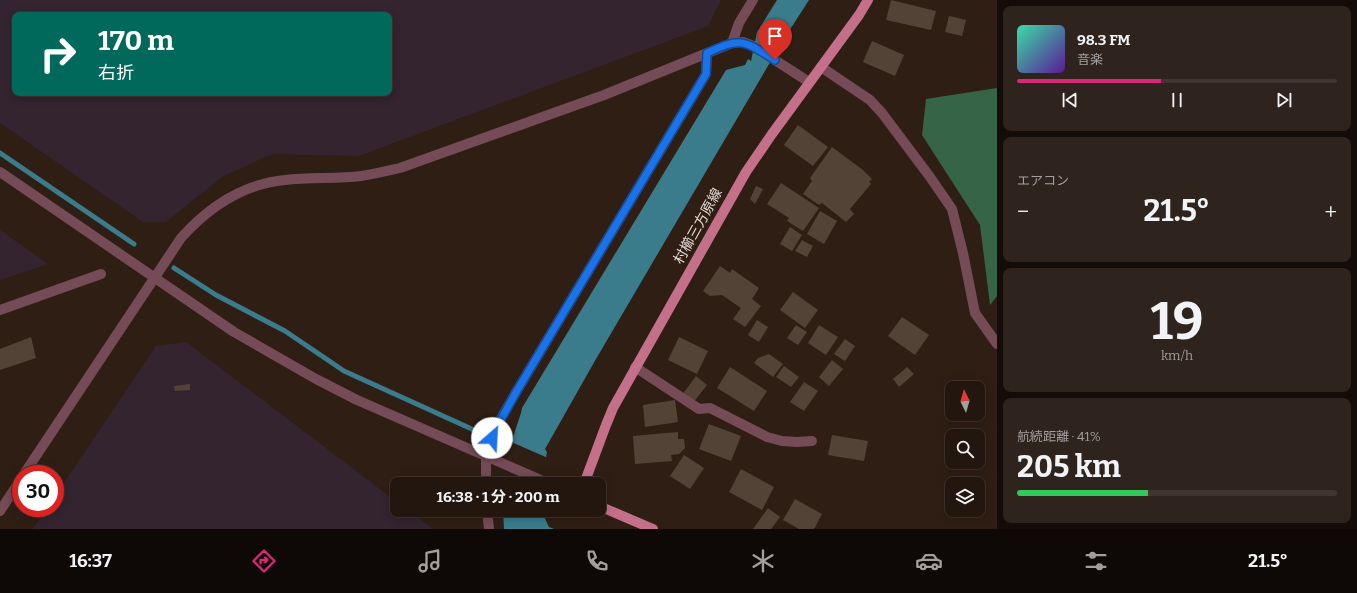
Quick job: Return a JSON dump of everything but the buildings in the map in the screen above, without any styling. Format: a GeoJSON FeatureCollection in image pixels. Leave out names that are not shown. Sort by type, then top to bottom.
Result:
{"type":"FeatureCollection","features":[{"type":"Feature","properties":{"kind":"main road","name":"村櫛三方原線"},"geometry":{"type":"LineString","coordinates":[[587,477],[613,408],[742,179],[767,140],[859,15],[868,0]]}},
{"type":"Feature","properties":{"kind":"main road"},"geometry":{"type":"LineString","coordinates":[[606,509],[653,529]]}},
{"type":"Feature","properties":{"kind":"street"},"geometry":{"type":"LineString","coordinates":[[732,42],[739,23],[753,0]]}},
{"type":"Feature","properties":{"kind":"street"},"geometry":{"type":"LineString","coordinates":[[30,465],[181,238],[194,223],[210,210],[221,202],[245,190],[284,180],[361,176],[400,168],[604,95],[732,42],[743,42],[753,46],[810,82]]}},
{"type":"Feature","properties":{"kind":"street"},"geometry":{"type":"LineString","coordinates":[[486,477],[486,456],[494,432],[515,394],[706,74],[707,53]]}},
{"type":"Feature","properties":{"kind":"street"},"geometry":{"type":"LineString","coordinates":[[820,67],[870,100],[882,113],[916,158],[952,209],[963,253],[975,313],[997,344]]}},
{"type":"Feature","properties":{"kind":"street"},"geometry":{"type":"LineString","coordinates":[[0,172],[234,332],[316,379],[358,400],[534,477]]}},
{"type":"Feature","properties":{"kind":"street"},"geometry":{"type":"LineString","coordinates":[[0,310],[101,274]]}},
{"type":"Feature","properties":{"kind":"street"},"geometry":{"type":"LineString","coordinates":[[635,367],[699,409],[710,408],[767,437],[797,442],[812,441]]}},
{"type":"Feature","properties":{"kind":"street"},"geometry":{"type":"LineString","coordinates":[[0,511],[12,493]]}},
{"type":"Feature","properties":{"kind":"street"},"geometry":{"type":"LineString","coordinates":[[488,517],[489,529]]}},
{"type":"Feature","properties":{"kind":"shaded area"},"geometry":{"type":"Polygon","coordinates":[[[0,0],[721,0],[708,26],[359,156],[272,154],[222,177],[166,222],[143,222],[0,123],[0,0]]]}},
{"type":"Feature","properties":{"kind":"shaded area"},"geometry":{"type":"Polygon","coordinates":[[[0,230],[48,264],[0,280],[0,230]]]}},
{"type":"Feature","properties":{"kind":"shaded area"},"geometry":{"type":"Polygon","coordinates":[[[186,342],[390,497],[390,517],[417,517],[433,529],[33,529],[41,517],[64,517],[64,483],[156,346],[186,342]]]}},
{"type":"Feature","properties":{"kind":"green space"},"geometry":{"type":"Polygon","coordinates":[[[997,88],[997,296],[990,305],[980,225],[922,135],[926,99],[997,88]]]}},
{"type":"Feature","properties":{"kind":"water"},"geometry":{"type":"Polygon","coordinates":[[[777,0],[809,0],[782,42],[596,359],[545,449],[547,452],[542,477],[503,477],[509,449],[522,408],[726,70],[745,65],[748,59],[751,61],[757,32],[777,0]]]}},
{"type":"Feature","properties":{"kind":"water"},"geometry":{"type":"Polygon","coordinates":[[[503,517],[544,517],[549,527],[554,529],[504,529],[503,517]]]}},
{"type":"Feature","properties":{"kind":"pier"},"geometry":{"type":"Polygon","coordinates":[[[509,441],[548,458],[544,477],[501,477],[509,441]]]}},
{"type":"Feature","properties":{"kind":"waterway"},"geometry":{"type":"LineString","coordinates":[[0,153],[134,244]]}},
{"type":"Feature","properties":{"kind":"waterway"},"geometry":{"type":"LineString","coordinates":[[174,268],[216,295],[285,331],[344,371],[485,435]]}},
{"type":"Feature","properties":{"kind":"route"},"geometry":{"type":"LineString","coordinates":[[492,438],[515,394],[706,74],[707,53],[732,42],[743,42],[753,46],[775,60]]}}]}
